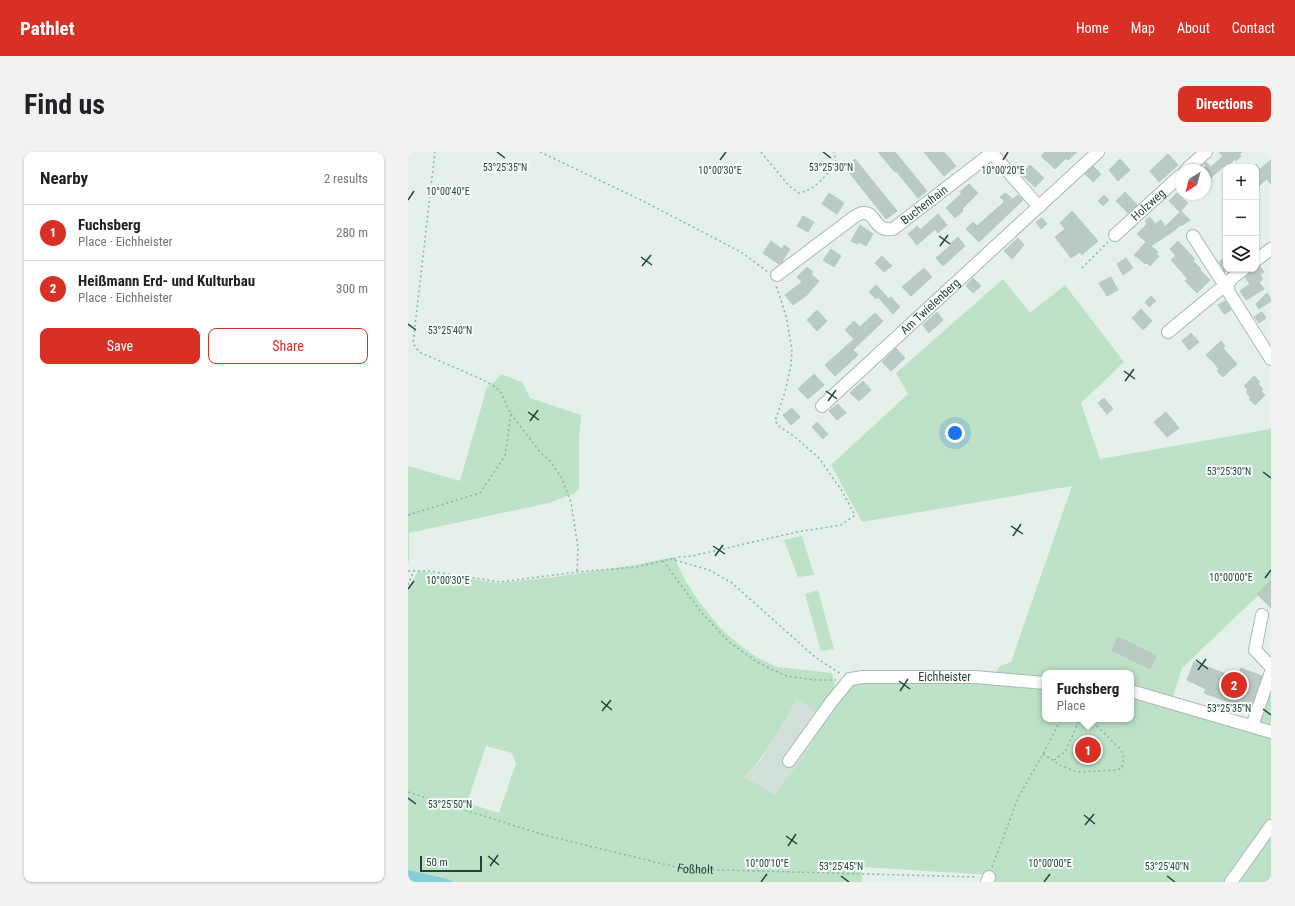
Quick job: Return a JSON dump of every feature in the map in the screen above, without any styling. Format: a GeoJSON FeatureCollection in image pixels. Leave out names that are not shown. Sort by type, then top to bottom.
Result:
{"type":"FeatureCollection","features":[{"type":"Feature","properties":{"kind":"street"},"geometry":{"type":"LineString","coordinates":[[993,152],[1039,207]]}},
{"type":"Feature","properties":{"kind":"street","name":"Buchenhain"},"geometry":{"type":"LineString","coordinates":[[775,276],[854,217],[863,213],[870,215],[880,227],[886,230],[893,229],[993,152]]}},
{"type":"Feature","properties":{"kind":"street","name":"Am Twielenberg"},"geometry":{"type":"LineString","coordinates":[[822,406],[1098,152]]}},
{"type":"Feature","properties":{"kind":"street"},"geometry":{"type":"LineString","coordinates":[[1193,164],[1206,152]]}},
{"type":"Feature","properties":{"kind":"street","name":"Holzweg"},"geometry":{"type":"LineString","coordinates":[[1115,235],[1175,180]]}},
{"type":"Feature","properties":{"kind":"street"},"geometry":{"type":"LineString","coordinates":[[1193,236],[1220,278],[1228,286]]}},
{"type":"Feature","properties":{"kind":"street"},"geometry":{"type":"LineString","coordinates":[[1259,258],[1271,249]]}},
{"type":"Feature","properties":{"kind":"street"},"geometry":{"type":"LineString","coordinates":[[1240,272],[1230,280],[1228,291],[1271,359]]}},
{"type":"Feature","properties":{"kind":"street"},"geometry":{"type":"LineString","coordinates":[[1168,332],[1219,290],[1228,286]]}},
{"type":"Feature","properties":{"kind":"street"},"geometry":{"type":"LineString","coordinates":[[1262,615],[1255,650],[1271,667]]}},
{"type":"Feature","properties":{"kind":"street"},"geometry":{"type":"LineString","coordinates":[[1252,726],[1271,672]]}},
{"type":"Feature","properties":{"kind":"street","name":"Eichheister"},"geometry":{"type":"LineString","coordinates":[[850,679],[863,677],[975,677],[1042,683]]}},
{"type":"Feature","properties":{"kind":"street"},"geometry":{"type":"LineString","coordinates":[[789,761],[832,701],[850,679]]}},
{"type":"Feature","properties":{"kind":"street"},"geometry":{"type":"LineString","coordinates":[[1134,692],[1271,732]]}},
{"type":"Feature","properties":{"kind":"street"},"geometry":{"type":"LineString","coordinates":[[1231,882],[1269,833]]}},
{"type":"Feature","properties":{"kind":"path"},"geometry":{"type":"LineString","coordinates":[[435,152],[413,343],[419,352],[479,378],[500,391],[511,414],[540,452],[551,462],[561,477],[571,502],[578,548],[577,572]]}},
{"type":"Feature","properties":{"kind":"path"},"geometry":{"type":"LineString","coordinates":[[408,571],[429,571],[500,582],[577,572],[636,567],[797,532],[841,525],[855,515],[842,491],[819,458],[795,437],[780,427],[775,421],[785,392],[792,350],[786,316],[775,276],[741,252],[641,200],[540,152]]}},
{"type":"Feature","properties":{"kind":"path"},"geometry":{"type":"LineString","coordinates":[[761,152],[789,186],[799,193],[806,191],[827,174],[836,160],[834,152]]}},
{"type":"Feature","properties":{"kind":"path"},"geometry":{"type":"LineString","coordinates":[[1082,268],[1115,235]]}},
{"type":"Feature","properties":{"kind":"path"},"geometry":{"type":"LineString","coordinates":[[408,515],[480,493],[504,456],[511,414]]}},
{"type":"Feature","properties":{"kind":"path"},"geometry":{"type":"LineString","coordinates":[[673,560],[709,570],[732,583],[814,657],[850,679]]}},
{"type":"Feature","properties":{"kind":"path"},"geometry":{"type":"LineString","coordinates":[[663,561],[702,612],[723,636],[729,642],[758,662],[786,676],[816,680],[850,679]]}},
{"type":"Feature","properties":{"kind":"path"},"geometry":{"type":"LineString","coordinates":[[408,585],[414,570]]}},
{"type":"Feature","properties":{"kind":"path"},"geometry":{"type":"LineString","coordinates":[[988,880],[1018,798],[1059,722]]}},
{"type":"Feature","properties":{"kind":"path"},"geometry":{"type":"LineString","coordinates":[[1054,760],[1065,752],[1079,722]]}},
{"type":"Feature","properties":{"kind":"path"},"geometry":{"type":"LineString","coordinates":[[1043,754],[1060,765],[1077,772],[1117,770],[1122,768],[1124,758],[1121,750],[1093,722]]}},
{"type":"Feature","properties":{"kind":"path","name":"Foßholt"},"geometry":{"type":"LineString","coordinates":[[408,792],[544,835],[684,869],[988,880]]}},
{"type":"Feature","properties":{"kind":"shaded area"},"geometry":{"type":"Polygon","coordinates":[[[797,699],[815,712],[829,714],[805,754],[774,795],[745,778],[762,758],[783,726],[797,699]]]}},
{"type":"Feature","properties":{"kind":"green space"},"geometry":{"type":"Polygon","coordinates":[[[1003,279],[1030,313],[1065,285],[1124,362],[1081,403],[1100,459],[1271,429],[1271,583],[1182,668],[1170,706],[1271,736],[1271,819],[1225,882],[989,882],[991,875],[862,867],[862,882],[453,882],[443,877],[408,870],[408,590],[418,571],[498,583],[555,577],[635,565],[674,557],[685,580],[700,603],[721,629],[741,646],[758,658],[777,667],[832,673],[836,690],[815,712],[797,699],[774,740],[745,777],[774,795],[805,754],[829,714],[852,684],[865,680],[989,683],[1000,666],[1011,662],[1072,486],[862,522],[831,465],[908,394],[896,373],[1003,279]],[[486,746],[467,803],[499,813],[516,763],[512,753],[486,746]]]}},
{"type":"Feature","properties":{"kind":"green space"},"geometry":{"type":"Polygon","coordinates":[[[501,374],[522,382],[530,398],[581,415],[579,441],[579,488],[575,493],[549,503],[409,533],[408,562],[408,466],[460,481],[487,387],[501,374]]]}},
{"type":"Feature","properties":{"kind":"green space"},"geometry":{"type":"Polygon","coordinates":[[[802,536],[814,575],[798,577],[784,540],[802,536]]]}},
{"type":"Feature","properties":{"kind":"green space"},"geometry":{"type":"Polygon","coordinates":[[[818,590],[834,649],[821,651],[805,594],[818,590]]]}},
{"type":"Feature","properties":{"kind":"green space"},"geometry":{"type":"Polygon","coordinates":[[[1271,692],[1271,728],[1258,724],[1265,697],[1271,692]]]}},
{"type":"Feature","properties":{"kind":"green space"},"geometry":{"type":"Polygon","coordinates":[[[1271,838],[1271,882],[1238,882],[1271,838]]]}},
{"type":"Feature","properties":{"kind":"water"},"geometry":{"type":"Polygon","coordinates":[[[408,870],[445,878],[454,882],[409,882],[408,870]]]}},
{"type":"Feature","properties":{"kind":"building"},"geometry":{"type":"Polygon","coordinates":[[[878,152],[895,152],[927,191],[918,198],[878,152]]]}},
{"type":"Feature","properties":{"kind":"building"},"geometry":{"type":"Polygon","coordinates":[[[924,152],[944,152],[956,166],[944,176],[924,152]]]}},
{"type":"Feature","properties":{"kind":"building"},"geometry":{"type":"Polygon","coordinates":[[[1045,152],[1077,152],[1068,160],[1066,158],[1055,169],[1041,156],[1045,152]]]}},
{"type":"Feature","properties":{"kind":"building"},"geometry":{"type":"Polygon","coordinates":[[[1219,152],[1242,152],[1239,155],[1241,156],[1236,161],[1235,159],[1230,164],[1223,164],[1223,167],[1211,178],[1211,167],[1223,156],[1219,152]]]}},
{"type":"Feature","properties":{"kind":"building"},"geometry":{"type":"Polygon","coordinates":[[[1168,154],[1177,164],[1175,164],[1175,168],[1159,182],[1150,171],[1168,154]]]}},
{"type":"Feature","properties":{"kind":"building"},"geometry":{"type":"Polygon","coordinates":[[[855,159],[897,211],[886,219],[845,167],[855,159]]]}},
{"type":"Feature","properties":{"kind":"building"},"geometry":{"type":"Polygon","coordinates":[[[1120,159],[1130,170],[1118,181],[1109,170],[1120,159]]]}},
{"type":"Feature","properties":{"kind":"building"},"geometry":{"type":"Polygon","coordinates":[[[1271,160],[1271,184],[1267,179],[1259,186],[1259,168],[1260,169],[1271,160]]]}},
{"type":"Feature","properties":{"kind":"building"},"geometry":{"type":"Polygon","coordinates":[[[1030,165],[1044,178],[1035,187],[1021,174],[1030,165]]]}},
{"type":"Feature","properties":{"kind":"building"},"geometry":{"type":"Polygon","coordinates":[[[1093,166],[1101,174],[1093,182],[1085,174],[1093,166]]]}},
{"type":"Feature","properties":{"kind":"building"},"geometry":{"type":"Polygon","coordinates":[[[969,184],[978,193],[955,218],[946,208],[969,184]]]}},
{"type":"Feature","properties":{"kind":"building"},"geometry":{"type":"Polygon","coordinates":[[[1125,192],[1137,205],[1128,213],[1116,201],[1125,192]]]}},
{"type":"Feature","properties":{"kind":"building"},"geometry":{"type":"Polygon","coordinates":[[[829,193],[844,203],[837,214],[822,204],[829,193]]]}},
{"type":"Feature","properties":{"kind":"building"},"geometry":{"type":"Polygon","coordinates":[[[1005,193],[1013,199],[1018,195],[1023,200],[979,242],[966,229],[973,222],[977,226],[1003,203],[1004,201],[1000,197],[1005,193]]]}},
{"type":"Feature","properties":{"kind":"building"},"geometry":{"type":"Polygon","coordinates":[[[1104,195],[1109,200],[1103,206],[1098,201],[1104,195]]]}},
{"type":"Feature","properties":{"kind":"building"},"geometry":{"type":"Polygon","coordinates":[[[1175,195],[1175,200],[1185,200],[1188,203],[1180,212],[1169,201],[1175,195]]]}},
{"type":"Feature","properties":{"kind":"building"},"geometry":{"type":"Polygon","coordinates":[[[1072,211],[1098,241],[1082,255],[1080,252],[1071,258],[1055,237],[1065,229],[1060,223],[1072,211]]]}},
{"type":"Feature","properties":{"kind":"building"},"geometry":{"type":"Polygon","coordinates":[[[1181,211],[1190,220],[1181,226],[1180,225],[1151,246],[1158,252],[1156,254],[1159,256],[1150,266],[1134,255],[1146,242],[1137,234],[1147,224],[1145,221],[1150,217],[1155,224],[1161,220],[1165,227],[1181,211]]]}},
{"type":"Feature","properties":{"kind":"building"},"geometry":{"type":"Polygon","coordinates":[[[938,214],[947,225],[938,233],[935,229],[917,245],[908,234],[917,226],[920,230],[938,214]]]}},
{"type":"Feature","properties":{"kind":"building"},"geometry":{"type":"Polygon","coordinates":[[[803,216],[814,222],[808,232],[797,226],[803,216]]]}},
{"type":"Feature","properties":{"kind":"building"},"geometry":{"type":"Polygon","coordinates":[[[1042,218],[1047,224],[1041,229],[1036,222],[1042,218]]]}},
{"type":"Feature","properties":{"kind":"building"},"geometry":{"type":"Polygon","coordinates":[[[860,225],[873,234],[866,246],[859,242],[858,244],[851,241],[860,225]]]}},
{"type":"Feature","properties":{"kind":"building"},"geometry":{"type":"Polygon","coordinates":[[[958,237],[965,246],[943,266],[936,258],[958,237]]]}},
{"type":"Feature","properties":{"kind":"building"},"geometry":{"type":"Polygon","coordinates":[[[1018,238],[1024,245],[1012,259],[1004,251],[1018,238]]]}},
{"type":"Feature","properties":{"kind":"building"},"geometry":{"type":"Polygon","coordinates":[[[771,241],[782,249],[784,245],[790,249],[782,262],[779,264],[763,253],[771,241]]]}},
{"type":"Feature","properties":{"kind":"building"},"geometry":{"type":"Polygon","coordinates":[[[1178,241],[1195,259],[1193,261],[1210,280],[1197,293],[1185,281],[1188,279],[1171,260],[1176,256],[1170,249],[1178,241]]]}},
{"type":"Feature","properties":{"kind":"building"},"geometry":{"type":"Polygon","coordinates":[[[831,249],[841,256],[834,267],[823,260],[831,249]]]}},
{"type":"Feature","properties":{"kind":"building"},"geometry":{"type":"Polygon","coordinates":[[[882,256],[892,266],[884,272],[875,263],[882,256]]]}},
{"type":"Feature","properties":{"kind":"building"},"geometry":{"type":"Polygon","coordinates":[[[1126,258],[1133,268],[1123,275],[1117,264],[1126,258]]]}},
{"type":"Feature","properties":{"kind":"building"},"geometry":{"type":"Polygon","coordinates":[[[1223,259],[1223,269],[1219,262],[1223,259]]]}},
{"type":"Feature","properties":{"kind":"building"},"geometry":{"type":"Polygon","coordinates":[[[1260,266],[1264,272],[1260,275],[1263,279],[1259,282],[1264,289],[1246,300],[1240,291],[1250,284],[1245,277],[1252,272],[1259,272],[1260,266]]]}},
{"type":"Feature","properties":{"kind":"building"},"geometry":{"type":"Polygon","coordinates":[[[807,267],[813,272],[811,274],[819,281],[807,295],[793,305],[785,295],[802,282],[797,277],[807,267]]]}},
{"type":"Feature","properties":{"kind":"building"},"geometry":{"type":"Polygon","coordinates":[[[924,268],[932,277],[911,296],[902,287],[924,268]]]}},
{"type":"Feature","properties":{"kind":"building"},"geometry":{"type":"Polygon","coordinates":[[[1111,277],[1118,290],[1107,296],[1099,283],[1111,277]]]}},
{"type":"Feature","properties":{"kind":"building"},"geometry":{"type":"Polygon","coordinates":[[[973,278],[981,286],[973,293],[966,286],[973,278]]]}},
{"type":"Feature","properties":{"kind":"building"},"geometry":{"type":"Polygon","coordinates":[[[876,285],[889,299],[891,297],[900,307],[893,314],[878,297],[876,299],[869,292],[876,285]]]}},
{"type":"Feature","properties":{"kind":"building"},"geometry":{"type":"Polygon","coordinates":[[[1267,293],[1271,301],[1259,309],[1256,304],[1267,293]]]}},
{"type":"Feature","properties":{"kind":"building"},"geometry":{"type":"Polygon","coordinates":[[[1151,296],[1156,301],[1149,307],[1145,302],[1151,296]]]}},
{"type":"Feature","properties":{"kind":"building"},"geometry":{"type":"Polygon","coordinates":[[[1225,301],[1231,310],[1224,314],[1218,305],[1225,301]]]}},
{"type":"Feature","properties":{"kind":"building"},"geometry":{"type":"Polygon","coordinates":[[[1141,309],[1152,321],[1143,330],[1132,318],[1141,309]]]}},
{"type":"Feature","properties":{"kind":"building"},"geometry":{"type":"Polygon","coordinates":[[[817,310],[827,321],[817,331],[807,320],[817,310]]]}},
{"type":"Feature","properties":{"kind":"building"},"geometry":{"type":"Polygon","coordinates":[[[937,312],[943,320],[929,333],[923,325],[937,312]]]}},
{"type":"Feature","properties":{"kind":"building"},"geometry":{"type":"Polygon","coordinates":[[[1262,312],[1266,318],[1259,323],[1254,317],[1262,312]]]}},
{"type":"Feature","properties":{"kind":"building"},"geometry":{"type":"Polygon","coordinates":[[[875,313],[883,321],[853,350],[858,355],[835,376],[825,365],[854,339],[845,330],[854,321],[860,327],[875,313]]]}},
{"type":"Feature","properties":{"kind":"building"},"geometry":{"type":"Polygon","coordinates":[[[1191,333],[1199,342],[1189,350],[1182,341],[1191,333]]]}},
{"type":"Feature","properties":{"kind":"building"},"geometry":{"type":"Polygon","coordinates":[[[1221,341],[1225,346],[1223,348],[1237,364],[1223,377],[1217,371],[1219,370],[1215,364],[1206,355],[1221,341]]]}},
{"type":"Feature","properties":{"kind":"building"},"geometry":{"type":"Polygon","coordinates":[[[896,348],[905,358],[891,371],[882,362],[896,348]]]}},
{"type":"Feature","properties":{"kind":"building"},"geometry":{"type":"Polygon","coordinates":[[[814,374],[824,385],[808,399],[798,389],[814,374]]]}},
{"type":"Feature","properties":{"kind":"building"},"geometry":{"type":"Polygon","coordinates":[[[1254,376],[1260,382],[1258,384],[1263,389],[1261,391],[1265,395],[1255,405],[1249,399],[1251,398],[1246,392],[1248,390],[1244,386],[1254,376]]]}},
{"type":"Feature","properties":{"kind":"building"},"geometry":{"type":"Polygon","coordinates":[[[863,381],[871,390],[859,401],[850,393],[863,381]]]}},
{"type":"Feature","properties":{"kind":"building"},"geometry":{"type":"Polygon","coordinates":[[[1104,398],[1113,409],[1107,414],[1098,403],[1104,398]]]}},
{"type":"Feature","properties":{"kind":"building"},"geometry":{"type":"Polygon","coordinates":[[[838,404],[846,413],[837,420],[829,411],[838,404]]]}},
{"type":"Feature","properties":{"kind":"building"},"geometry":{"type":"Polygon","coordinates":[[[792,408],[800,417],[791,425],[783,415],[792,408]]]}},
{"type":"Feature","properties":{"kind":"building"},"geometry":{"type":"Polygon","coordinates":[[[1166,412],[1179,428],[1167,437],[1154,422],[1166,412]]]}},
{"type":"Feature","properties":{"kind":"building"},"geometry":{"type":"Polygon","coordinates":[[[817,422],[828,434],[823,439],[812,427],[817,422]]]}},
{"type":"Feature","properties":{"kind":"building"},"geometry":{"type":"Polygon","coordinates":[[[1271,580],[1271,608],[1257,594],[1271,580]]]}},
{"type":"Feature","properties":{"kind":"building"},"geometry":{"type":"Polygon","coordinates":[[[1118,637],[1156,656],[1150,669],[1112,650],[1118,637]]]}},
{"type":"Feature","properties":{"kind":"building"},"geometry":{"type":"Polygon","coordinates":[[[1194,662],[1237,678],[1241,668],[1262,676],[1250,710],[1204,693],[1206,689],[1187,680],[1194,662]]]}},
{"type":"Feature","properties":{"kind":"place","name":"Heißmann Erd- und Kulturbau"},"geometry":{"type":"Point","coordinates":[1234,685]}},
{"type":"Feature","properties":{"kind":"place","name":"Fuchsberg"},"geometry":{"type":"Point","coordinates":[1088,750]}}]}
